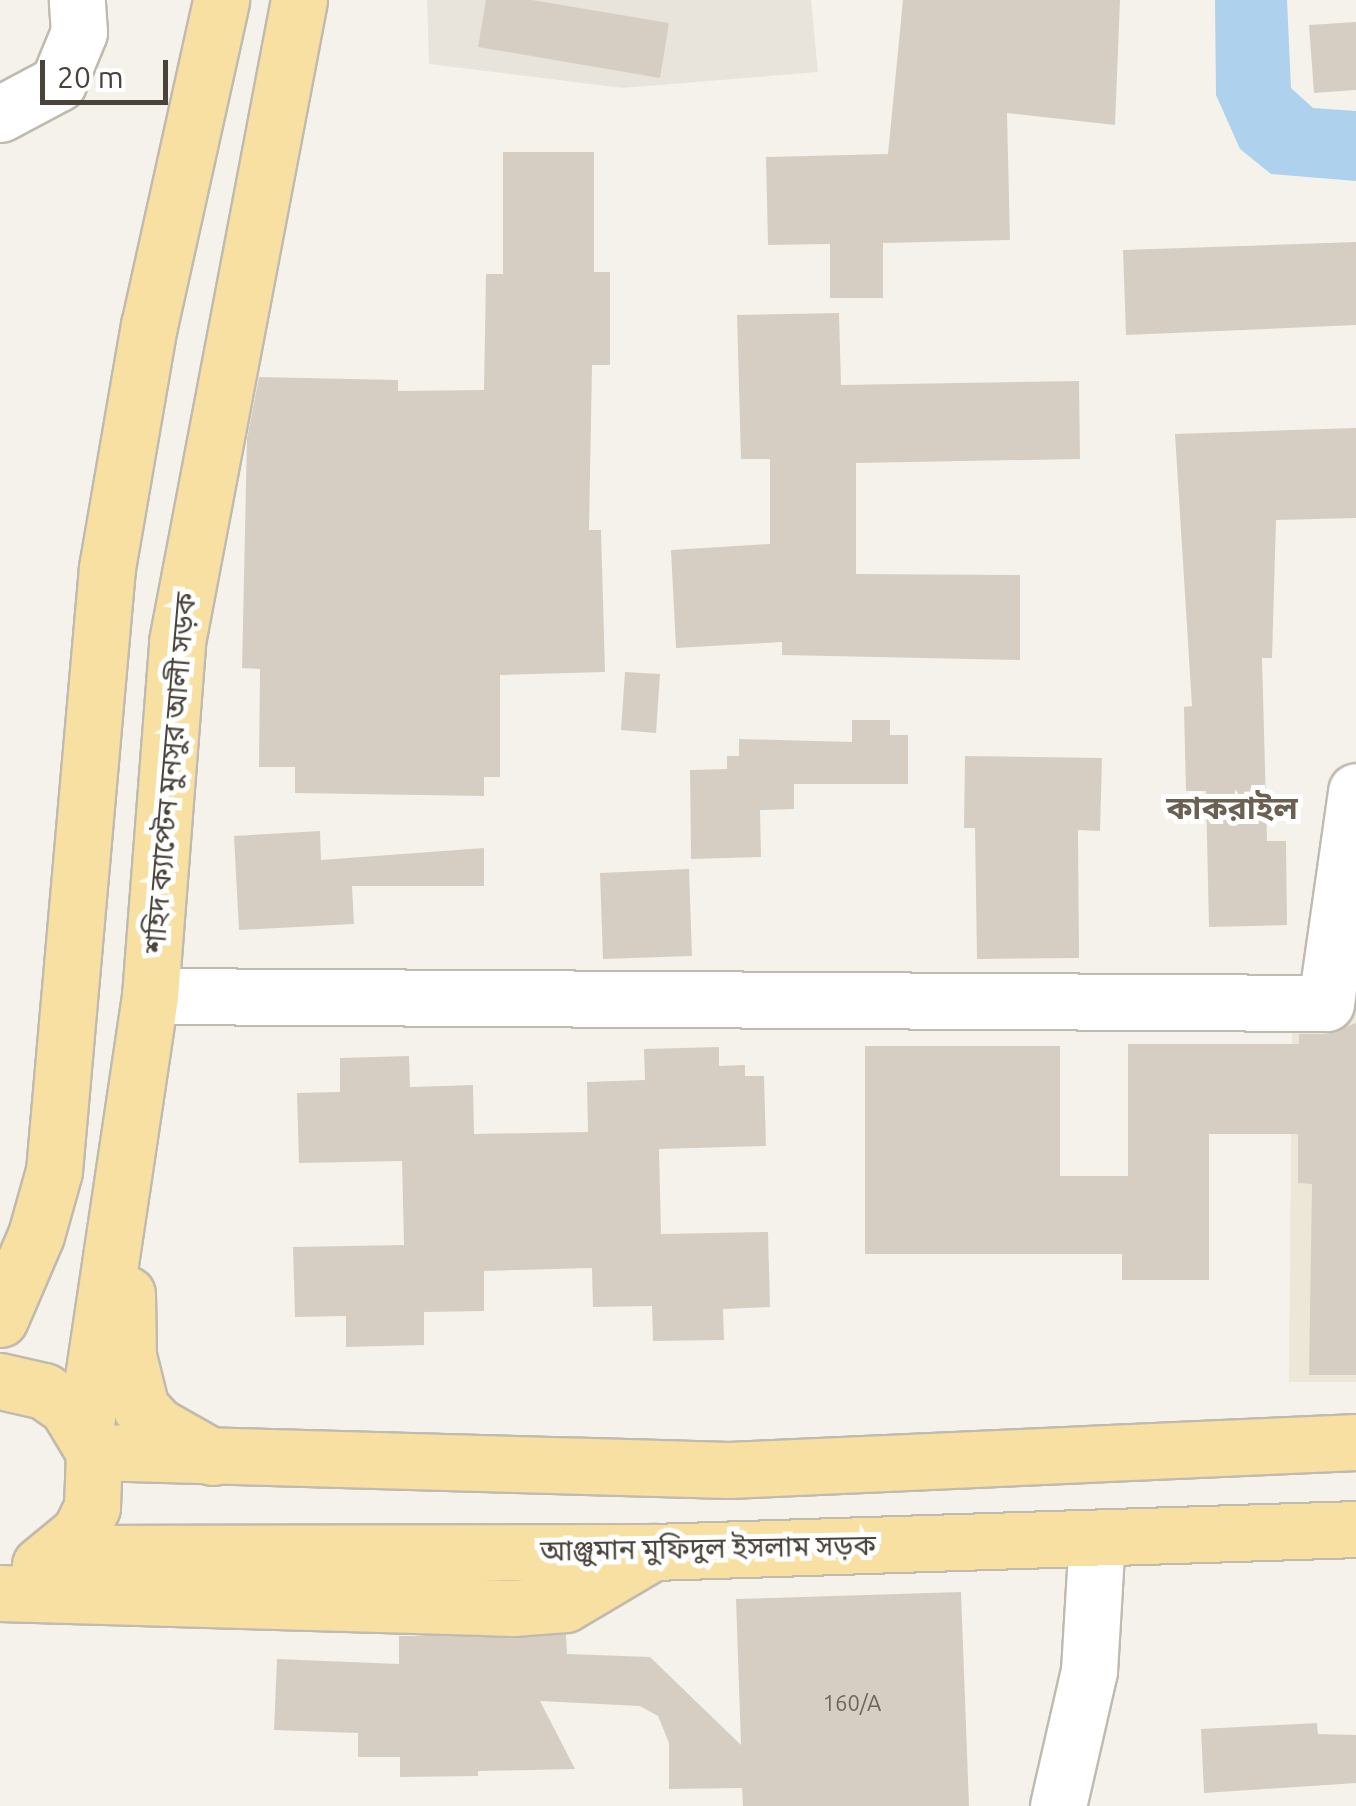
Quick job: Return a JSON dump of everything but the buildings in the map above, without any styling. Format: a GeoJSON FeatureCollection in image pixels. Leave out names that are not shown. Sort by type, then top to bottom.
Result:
{"type":"FeatureCollection","features":[{"type":"Feature","properties":{"kind":"main road"},"geometry":{"type":"LineString","coordinates":[[0,1319],[54,1171],[107,568],[149,326],[221,0]]}},
{"type":"Feature","properties":{"kind":"main road","name":"শহিদ ক্যাপ্টেন মুনসুর আলী সড়ক"},"geometry":{"type":"LineString","coordinates":[[61,1553],[92,1507],[89,1441],[150,996],[177,642],[299,0]]}},
{"type":"Feature","properties":{"kind":"main road"},"geometry":{"type":"LineString","coordinates":[[124,1176],[133,1239],[128,1356],[141,1408],[158,1426],[217,1458]]}},
{"type":"Feature","properties":{"kind":"main road"},"geometry":{"type":"LineString","coordinates":[[0,1381],[44,1392],[89,1441],[217,1458],[729,1470],[1356,1442]]}},
{"type":"Feature","properties":{"kind":"main road","name":"আঞ্জুমান মুফিদুল ইসলাম সড়ক"},"geometry":{"type":"LineString","coordinates":[[61,1553],[653,1552],[1356,1529]]}},
{"type":"Feature","properties":{"kind":"main road"},"geometry":{"type":"LineString","coordinates":[[0,1593],[513,1608],[565,1604],[653,1552]]}},
{"type":"Feature","properties":{"kind":"main road"},"geometry":{"type":"LineString","coordinates":[[0,1574],[34,1568],[61,1553]]}},
{"type":"Feature","properties":{"kind":"street"},"geometry":{"type":"LineString","coordinates":[[0,114],[58,83],[80,32],[76,0]]}},
{"type":"Feature","properties":{"kind":"street"},"geometry":{"type":"LineString","coordinates":[[150,996],[1326,1004],[1356,792]]}},
{"type":"Feature","properties":{"kind":"street"},"geometry":{"type":"LineString","coordinates":[[1058,1806],[1089,1671],[1096,1538]]}},
{"type":"Feature","properties":{"kind":"shaded area"},"geometry":{"type":"Polygon","coordinates":[[[427,0],[811,0],[818,72],[622,88],[429,64],[427,0]]]}},
{"type":"Feature","properties":{"kind":"shaded area"},"geometry":{"type":"Polygon","coordinates":[[[1356,911],[1356,1382],[1289,1382],[1292,1014],[1356,911]]]}},
{"type":"Feature","properties":{"kind":"water"},"geometry":{"type":"Polygon","coordinates":[[[1215,0],[1287,0],[1291,88],[1313,108],[1356,111],[1356,181],[1271,174],[1240,149],[1216,95],[1215,0]]]}},
{"type":"Feature","properties":{"kind":"district","name":"কাকরাইল"},"geometry":{"type":"Point","coordinates":[1232,807]}}]}
